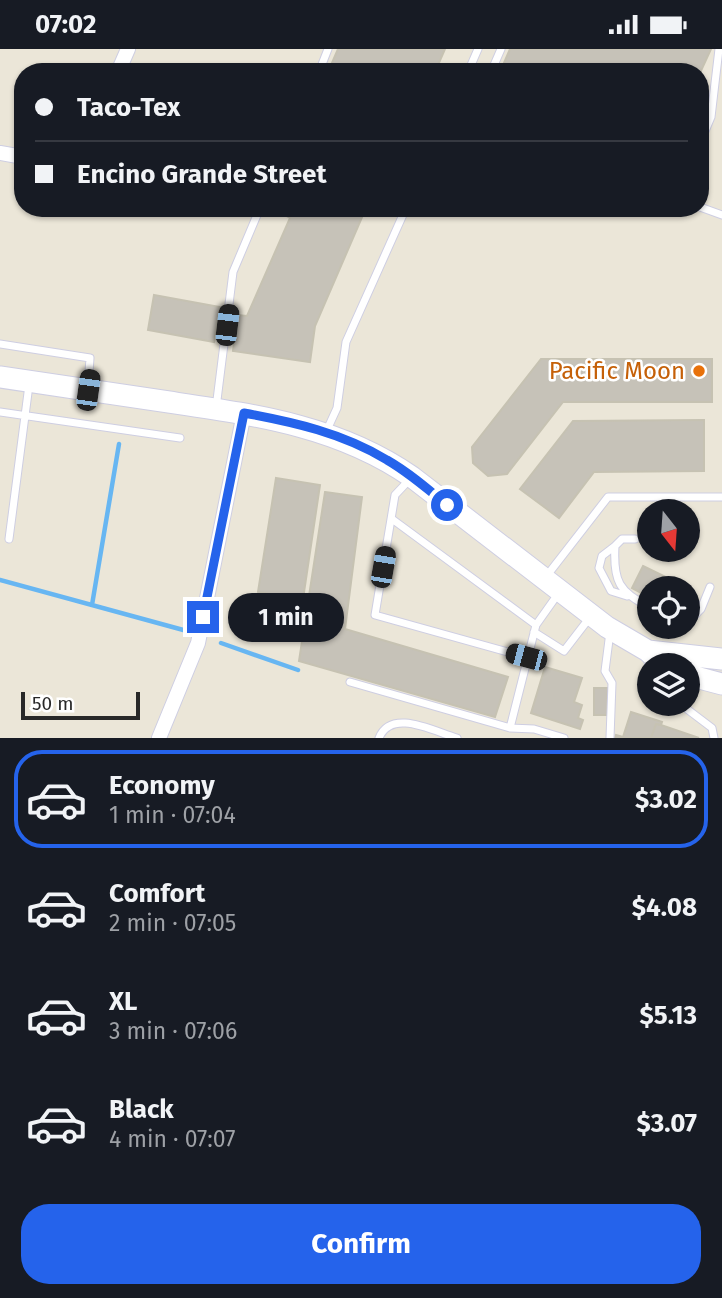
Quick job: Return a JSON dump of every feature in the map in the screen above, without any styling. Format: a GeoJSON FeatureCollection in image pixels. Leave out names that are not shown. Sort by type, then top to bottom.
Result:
{"type":"FeatureCollection","features":[{"type":"Feature","properties":{"kind":"street"},"geometry":{"type":"LineString","coordinates":[[0,377],[244,413],[326,432],[387,460],[412,477],[592,615],[647,653]]}},
{"type":"Feature","properties":{"kind":"street"},"geometry":{"type":"LineString","coordinates":[[164,736],[198,643],[244,413]]}},
{"type":"Feature","properties":{"kind":"street"},"geometry":{"type":"LineString","coordinates":[[701,673],[705,652],[722,644]]}},
{"type":"Feature","properties":{"kind":"street"},"geometry":{"type":"LineString","coordinates":[[701,673],[722,659]]}},
{"type":"Feature","properties":{"kind":"street"},"geometry":{"type":"LineString","coordinates":[[701,673],[722,692]]}},
{"type":"Feature","properties":{"kind":"lane"},"geometry":{"type":"LineString","coordinates":[[709,122],[719,49]]}},
{"type":"Feature","properties":{"kind":"lane"},"geometry":{"type":"LineString","coordinates":[[216,409],[233,272],[257,217]]}},
{"type":"Feature","properties":{"kind":"lane"},"geometry":{"type":"LineString","coordinates":[[326,432],[337,408],[346,342],[402,217]]}},
{"type":"Feature","properties":{"kind":"lane"},"geometry":{"type":"LineString","coordinates":[[0,344],[90,358],[88,390]]}},
{"type":"Feature","properties":{"kind":"lane"},"geometry":{"type":"LineString","coordinates":[[9,539],[29,381]]}},
{"type":"Feature","properties":{"kind":"lane"},"geometry":{"type":"LineString","coordinates":[[0,412],[180,438]]}},
{"type":"Feature","properties":{"kind":"lane"},"geometry":{"type":"LineString","coordinates":[[412,477],[395,495],[374,615],[526,657]]}},
{"type":"Feature","properties":{"kind":"lane"},"geometry":{"type":"LineString","coordinates":[[510,728],[526,657],[552,585],[608,497],[722,497]]}},
{"type":"Feature","properties":{"kind":"lane"},"geometry":{"type":"LineString","coordinates":[[392,519],[564,651],[592,615]]}},
{"type":"Feature","properties":{"kind":"lane"},"geometry":{"type":"LineString","coordinates":[[635,538],[622,539],[602,556],[599,568],[611,591],[637,601]]}},
{"type":"Feature","properties":{"kind":"lane"},"geometry":{"type":"LineString","coordinates":[[615,546],[616,574],[627,596]]}},
{"type":"Feature","properties":{"kind":"lane"},"geometry":{"type":"LineString","coordinates":[[700,610],[710,587]]}},
{"type":"Feature","properties":{"kind":"lane"},"geometry":{"type":"LineString","coordinates":[[610,738],[612,683],[605,671],[611,629]]}},
{"type":"Feature","properties":{"kind":"lane"},"geometry":{"type":"LineString","coordinates":[[350,682],[510,728],[534,729],[564,738]]}},
{"type":"Feature","properties":{"kind":"lane"},"geometry":{"type":"LineString","coordinates":[[696,716],[712,728],[714,738]]}},
{"type":"Feature","properties":{"kind":"lane"},"geometry":{"type":"LineString","coordinates":[[379,738],[382,729],[391,723],[402,722],[457,738]]}},
{"type":"Feature","properties":{"kind":"building"},"geometry":{"type":"Polygon","coordinates":[[[338,49],[445,49],[439,63],[332,63],[338,49]]]}},
{"type":"Feature","properties":{"kind":"building"},"geometry":{"type":"Polygon","coordinates":[[[510,49],[711,49],[705,63],[504,63],[510,49]]]}},
{"type":"Feature","properties":{"kind":"building"},"geometry":{"type":"Polygon","coordinates":[[[362,217],[315,326],[310,362],[233,351],[238,315],[247,316],[290,218],[362,217]]]}},
{"type":"Feature","properties":{"kind":"building"},"geometry":{"type":"Polygon","coordinates":[[[154,295],[220,307],[214,342],[148,330],[154,295]]]}},
{"type":"Feature","properties":{"kind":"building"},"geometry":{"type":"Polygon","coordinates":[[[541,359],[712,359],[712,402],[563,402],[507,474],[488,476],[473,463],[472,447],[541,359]]]}},
{"type":"Feature","properties":{"kind":"building"},"geometry":{"type":"Polygon","coordinates":[[[704,420],[704,471],[594,472],[559,518],[520,489],[573,421],[704,420]]]}},
{"type":"Feature","properties":{"kind":"building"},"geometry":{"type":"Polygon","coordinates":[[[276,478],[320,485],[303,599],[258,592],[276,478]]]}},
{"type":"Feature","properties":{"kind":"building"},"geometry":{"type":"Polygon","coordinates":[[[325,492],[362,497],[345,629],[508,677],[495,717],[299,661],[325,492]]]}},
{"type":"Feature","properties":{"kind":"building"},"geometry":{"type":"Polygon","coordinates":[[[643,566],[664,576],[638,576],[643,566]]]}},
{"type":"Feature","properties":{"kind":"building"},"geometry":{"type":"Polygon","coordinates":[[[637,578],[637,591],[632,588],[637,578]]]}},
{"type":"Feature","properties":{"kind":"building"},"geometry":{"type":"Polygon","coordinates":[[[545,667],[582,678],[574,702],[582,705],[578,718],[583,720],[580,729],[531,713],[545,667]]]}},
{"type":"Feature","properties":{"kind":"building"},"geometry":{"type":"Polygon","coordinates":[[[594,688],[608,688],[607,715],[594,715],[594,688]]]}},
{"type":"Feature","properties":{"kind":"building"},"geometry":{"type":"Polygon","coordinates":[[[631,712],[662,722],[661,725],[656,724],[651,738],[615,738],[616,735],[623,737],[631,712]]]}},
{"type":"Feature","properties":{"kind":"building"},"geometry":{"type":"Polygon","coordinates":[[[656,724],[661,725],[699,738],[651,738],[656,724]]]}},
{"type":"Feature","properties":{"kind":"waterway"},"geometry":{"type":"LineString","coordinates":[[92,605],[119,444]]}},
{"type":"Feature","properties":{"kind":"waterway"},"geometry":{"type":"LineString","coordinates":[[0,580],[187,631]]}},
{"type":"Feature","properties":{"kind":"waterway"},"geometry":{"type":"LineString","coordinates":[[221,643],[298,670]]}},
{"type":"Feature","properties":{"kind":"place","name":"Pacific Moon"},"geometry":{"type":"Point","coordinates":[699,371]}},
{"type":"Feature","properties":{"kind":"route"},"geometry":{"type":"LineString","coordinates":[[203,617],[244,413],[326,432],[354,443],[387,460],[447,505]]}}]}
